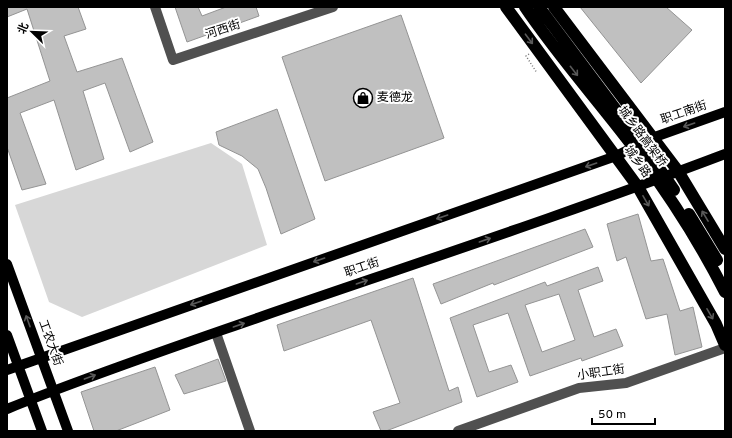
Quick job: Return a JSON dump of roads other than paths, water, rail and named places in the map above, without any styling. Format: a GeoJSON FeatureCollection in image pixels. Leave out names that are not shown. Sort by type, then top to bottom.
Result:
{"type":"FeatureCollection","features":[{"type":"Feature","properties":{"kind":"highway","name":"城乡路"},"geometry":{"type":"LineString","coordinates":[[506,7],[638,186],[716,324],[725,345]]}},
{"type":"Feature","properties":{"kind":"highway","name":"城乡路高架桥"},"geometry":{"type":"LineString","coordinates":[[525,7],[640,155],[698,244],[725,292]]}},
{"type":"Feature","properties":{"kind":"highway","name":"城乡路高架桥"},"geometry":{"type":"LineString","coordinates":[[538,7],[671,184],[706,240],[725,275]]}},
{"type":"Feature","properties":{"kind":"highway"},"geometry":{"type":"LineString","coordinates":[[554,7],[678,171],[725,249]]}},
{"type":"Feature","properties":{"kind":"main road","name":"职工南街"},"geometry":{"type":"LineString","coordinates":[[652,138],[725,112]]}},
{"type":"Feature","properties":{"kind":"main road","name":"职工街"},"geometry":{"type":"LineString","coordinates":[[7,370],[616,156],[652,138]]}},
{"type":"Feature","properties":{"kind":"main road"},"geometry":{"type":"LineString","coordinates":[[678,171],[725,154]]}},
{"type":"Feature","properties":{"kind":"main road","name":"职工街"},"geometry":{"type":"LineString","coordinates":[[7,409],[53,390],[678,171]]}},
{"type":"Feature","properties":{"kind":"main road","name":"工农大街"},"geometry":{"type":"LineString","coordinates":[[7,264],[68,431]]}},
{"type":"Feature","properties":{"kind":"main road"},"geometry":{"type":"LineString","coordinates":[[7,335],[42,431]]}},
{"type":"Feature","properties":{"kind":"street","name":"河西街"},"geometry":{"type":"LineString","coordinates":[[156,7],[173,60],[333,7]]}},
{"type":"Feature","properties":{"kind":"street"},"geometry":{"type":"LineString","coordinates":[[216,333],[250,431]]}},
{"type":"Feature","properties":{"kind":"street","name":"小职工街"},"geometry":{"type":"LineString","coordinates":[[458,431],[579,388],[626,383],[725,348]]}},
{"type":"Feature","properties":{"kind":"place","name":"麦德龙"},"geometry":{"type":"Point","coordinates":[363,98]}}]}
